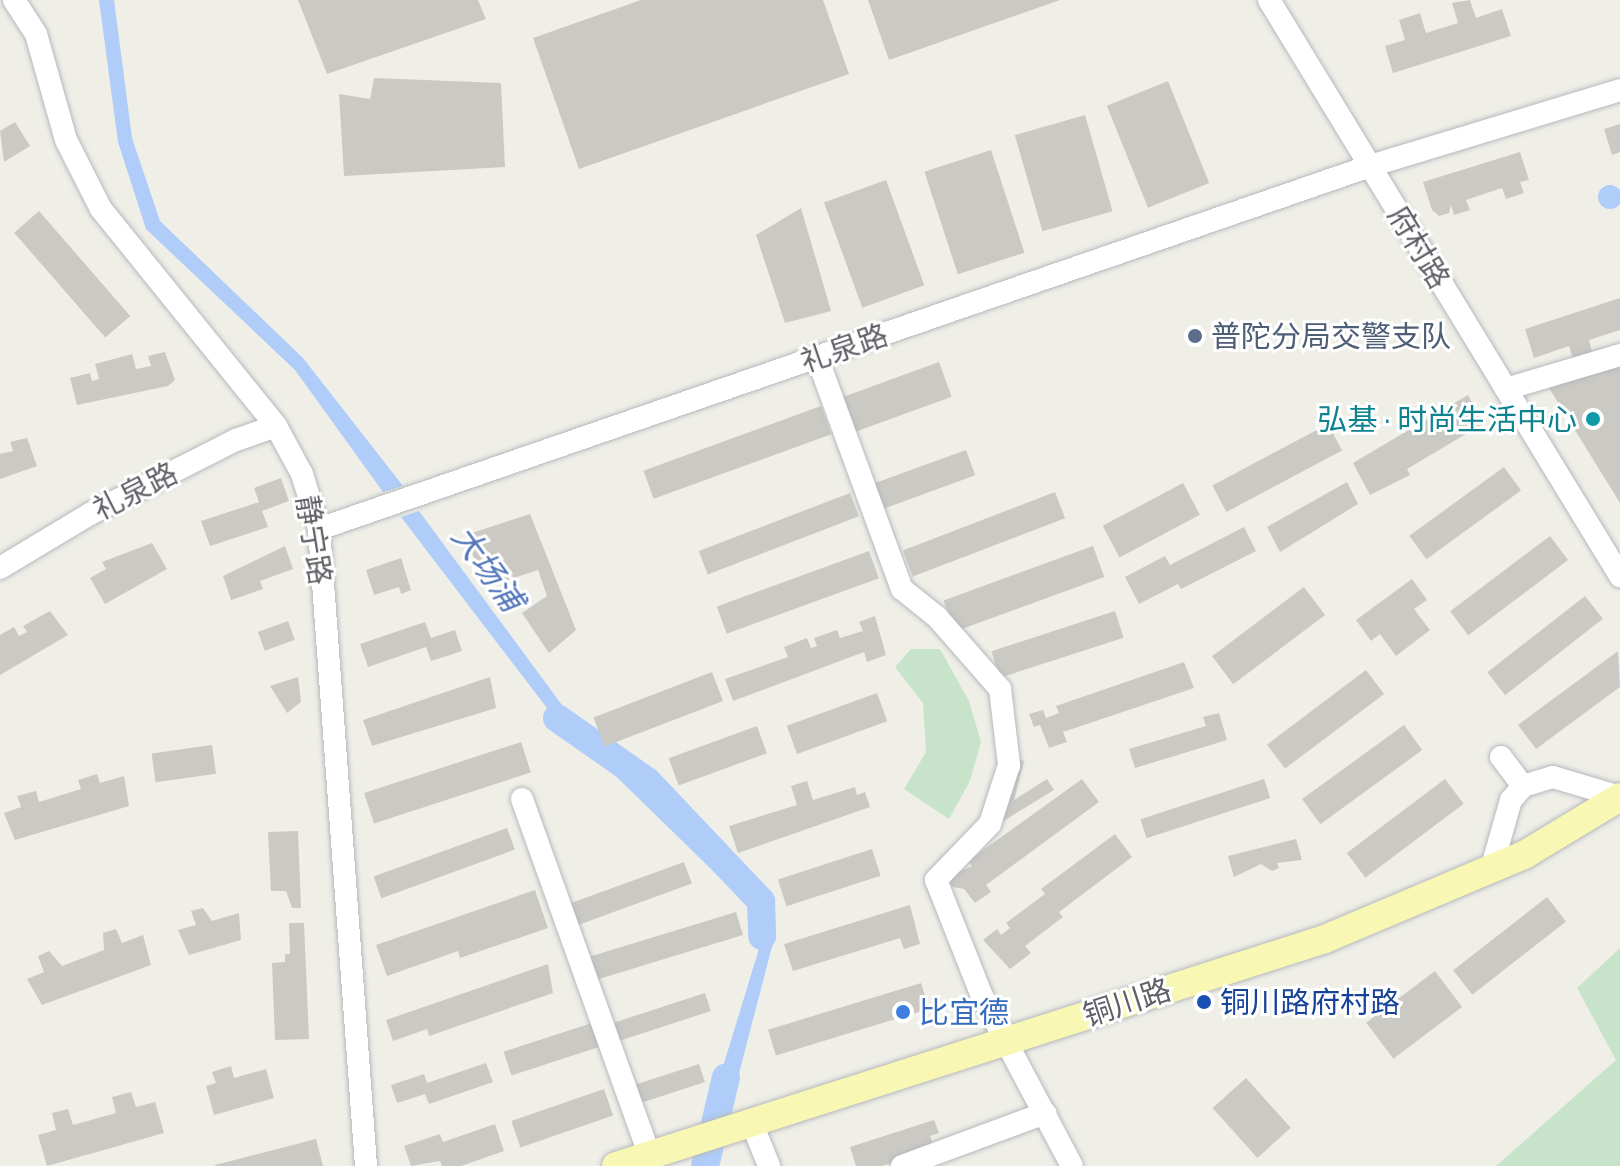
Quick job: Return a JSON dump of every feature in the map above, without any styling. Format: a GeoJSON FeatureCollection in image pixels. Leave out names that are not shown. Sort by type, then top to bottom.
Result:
{"type":"FeatureCollection","features":[{"type":"Feature","properties":{"kind":"main road","name":"铜川路"},"geometry":{"type":"LineString","coordinates":[[616,1166],[657,1161],[739,1137],[1325,939],[1491,870],[1620,797]]}},
{"type":"Feature","properties":{"kind":"main road","name":"铜川路"},"geometry":{"type":"LineString","coordinates":[[1011,1047],[1330,952],[1531,865],[1620,813]]}},
{"type":"Feature","properties":{"kind":"street","name":"静宁路"},"geometry":{"type":"LineString","coordinates":[[14,0],[36,34],[66,140],[101,209],[276,426],[302,474],[319,529],[366,1166]]}},
{"type":"Feature","properties":{"kind":"street","name":"府村路"},"geometry":{"type":"LineString","coordinates":[[1269,0],[1620,576]]}},
{"type":"Feature","properties":{"kind":"street","name":"礼泉路"},"geometry":{"type":"LineString","coordinates":[[319,529],[1370,166],[1620,90]]}},
{"type":"Feature","properties":{"kind":"street"},"geometry":{"type":"LineString","coordinates":[[1506,389],[1620,355]]}},
{"type":"Feature","properties":{"kind":"street"},"geometry":{"type":"LineString","coordinates":[[817,357],[902,589],[937,617],[1000,689],[1009,765],[990,824],[936,880],[971,973],[1072,1166]]}},
{"type":"Feature","properties":{"kind":"street","name":"礼泉路"},"geometry":{"type":"LineString","coordinates":[[0,568],[90,514],[236,440],[276,426]]}},
{"type":"Feature","properties":{"kind":"street"},"geometry":{"type":"LineString","coordinates":[[1501,757],[1523,786]]}},
{"type":"Feature","properties":{"kind":"street"},"geometry":{"type":"LineString","coordinates":[[1491,870],[1511,800],[1523,786],[1553,777],[1620,797]]}},
{"type":"Feature","properties":{"kind":"street"},"geometry":{"type":"LineString","coordinates":[[522,799],[657,1161]]}},
{"type":"Feature","properties":{"kind":"street"},"geometry":{"type":"LineString","coordinates":[[902,1166],[1045,1113]]}},
{"type":"Feature","properties":{"kind":"street"},"geometry":{"type":"LineString","coordinates":[[739,1137],[769,1166]]}},
{"type":"Feature","properties":{"kind":"green space"},"geometry":{"type":"Polygon","coordinates":[[[911,649],[940,649],[969,701],[981,742],[970,781],[949,819],[904,789],[926,752],[923,703],[895,667],[911,649]]]}},
{"type":"Feature","properties":{"kind":"green space"},"geometry":{"type":"Polygon","coordinates":[[[1620,948],[1620,1166],[1496,1166],[1616,1060],[1577,988],[1620,948]]]}},
{"type":"Feature","properties":{"kind":"water"},"geometry":{"type":"Polygon","coordinates":[[[99,0],[114,0],[132,138],[160,221],[303,358],[403,486],[383,492],[295,370],[146,229],[118,142],[99,0]]]}},
{"type":"Feature","properties":{"kind":"water"},"geometry":{"type":"Polygon","coordinates":[[[1610,185],[1618,189],[1622,197],[1618,205],[1610,209],[1602,205],[1598,197],[1602,189],[1610,185]]]}},
{"type":"Feature","properties":{"kind":"water"},"geometry":{"type":"Polygon","coordinates":[[[419,511],[587,739],[647,781],[761,901],[774,939],[737,1081],[717,1115],[707,1119],[762,939],[749,906],[550,712],[401,517],[419,511]]]}},
{"type":"Feature","properties":{"kind":"building"},"geometry":{"type":"Polygon","coordinates":[[[298,0],[478,0],[486,19],[327,74],[298,0]]]}},
{"type":"Feature","properties":{"kind":"building"},"geometry":{"type":"Polygon","coordinates":[[[641,0],[823,0],[849,74],[579,169],[533,38],[641,0]]]}},
{"type":"Feature","properties":{"kind":"building"},"geometry":{"type":"Polygon","coordinates":[[[868,0],[1060,0],[889,60],[868,0]]]}},
{"type":"Feature","properties":{"kind":"building"},"geometry":{"type":"Polygon","coordinates":[[[1470,0],[1476,18],[1502,9],[1511,36],[1393,73],[1385,46],[1405,40],[1399,20],[1420,13],[1426,33],[1458,23],[1452,3],[1470,0]]]}},
{"type":"Feature","properties":{"kind":"building"},"geometry":{"type":"Polygon","coordinates":[[[374,78],[501,83],[505,167],[344,176],[339,94],[370,99],[374,78]]]}},
{"type":"Feature","properties":{"kind":"building"},"geometry":{"type":"Polygon","coordinates":[[[1168,81],[1209,183],[1148,208],[1107,106],[1168,81]]]}},
{"type":"Feature","properties":{"kind":"building"},"geometry":{"type":"Polygon","coordinates":[[[1085,115],[1113,211],[1042,231],[1015,135],[1085,115]]]}},
{"type":"Feature","properties":{"kind":"building"},"geometry":{"type":"Polygon","coordinates":[[[15,122],[30,146],[4,162],[0,131],[15,122]]]}},
{"type":"Feature","properties":{"kind":"building"},"geometry":{"type":"Polygon","coordinates":[[[1620,124],[1620,152],[1612,155],[1604,129],[1620,124]]]}},
{"type":"Feature","properties":{"kind":"building"},"geometry":{"type":"Polygon","coordinates":[[[991,150],[1024,253],[958,274],[924,172],[991,150]]]}},
{"type":"Feature","properties":{"kind":"building"},"geometry":{"type":"Polygon","coordinates":[[[1520,152],[1529,180],[1520,182],[1524,193],[1506,199],[1502,188],[1466,200],[1470,210],[1454,215],[1451,205],[1449,213],[1439,216],[1432,210],[1423,182],[1520,152]]]}},
{"type":"Feature","properties":{"kind":"building"},"geometry":{"type":"Polygon","coordinates":[[[886,180],[924,285],[862,308],[824,203],[886,180]]]}},
{"type":"Feature","properties":{"kind":"building"},"geometry":{"type":"Polygon","coordinates":[[[801,208],[831,311],[785,323],[756,235],[801,208]]]}},
{"type":"Feature","properties":{"kind":"building"},"geometry":{"type":"Polygon","coordinates":[[[39,211],[130,316],[105,338],[14,233],[39,211]]]}},
{"type":"Feature","properties":{"kind":"building"},"geometry":{"type":"Polygon","coordinates":[[[1620,298],[1620,330],[1589,340],[1592,352],[1573,359],[1569,346],[1534,358],[1525,329],[1620,298]]]}},
{"type":"Feature","properties":{"kind":"building"},"geometry":{"type":"Polygon","coordinates":[[[165,352],[175,380],[168,386],[77,405],[70,378],[90,373],[92,381],[99,379],[95,364],[132,354],[136,369],[151,366],[148,356],[165,352]]]}},
{"type":"Feature","properties":{"kind":"building"},"geometry":{"type":"Polygon","coordinates":[[[939,362],[952,397],[852,433],[839,398],[939,362]]]}},
{"type":"Feature","properties":{"kind":"building","name":"弘基 · 时尚生活中心"},"geometry":{"type":"Polygon","coordinates":[[[1620,363],[1620,503],[1547,385],[1620,363]]]}},
{"type":"Feature","properties":{"kind":"building"},"geometry":{"type":"Polygon","coordinates":[[[1468,395],[1483,424],[1407,469],[1410,475],[1370,495],[1353,463],[1468,395]]]}},
{"type":"Feature","properties":{"kind":"building"},"geometry":{"type":"Polygon","coordinates":[[[821,406],[831,434],[654,499],[643,471],[821,406]]]}},
{"type":"Feature","properties":{"kind":"building"},"geometry":{"type":"Polygon","coordinates":[[[1328,424],[1342,450],[1226,512],[1212,486],[1328,424]]]}},
{"type":"Feature","properties":{"kind":"building"},"geometry":{"type":"Polygon","coordinates":[[[27,438],[37,466],[0,479],[0,454],[13,451],[10,442],[27,438]]]}},
{"type":"Feature","properties":{"kind":"building"},"geometry":{"type":"Polygon","coordinates":[[[966,450],[975,475],[882,509],[873,484],[966,450]]]}},
{"type":"Feature","properties":{"kind":"building"},"geometry":{"type":"Polygon","coordinates":[[[1504,467],[1521,490],[1426,559],[1409,536],[1504,467]]]}},
{"type":"Feature","properties":{"kind":"building"},"geometry":{"type":"Polygon","coordinates":[[[281,478],[289,501],[262,511],[268,527],[210,546],[201,521],[259,502],[254,488],[281,478]]]}},
{"type":"Feature","properties":{"kind":"building"},"geometry":{"type":"Polygon","coordinates":[[[1347,482],[1358,504],[1280,552],[1267,527],[1347,482]]]}},
{"type":"Feature","properties":{"kind":"building"},"geometry":{"type":"Polygon","coordinates":[[[1183,483],[1200,515],[1120,558],[1103,526],[1183,483]]]}},
{"type":"Feature","properties":{"kind":"building"},"geometry":{"type":"Polygon","coordinates":[[[1055,492],[1065,518],[913,577],[903,550],[1055,492]]]}},
{"type":"Feature","properties":{"kind":"building"},"geometry":{"type":"Polygon","coordinates":[[[850,493],[859,516],[708,574],[699,551],[850,493]]]}},
{"type":"Feature","properties":{"kind":"building"},"geometry":{"type":"Polygon","coordinates":[[[530,514],[576,630],[549,653],[522,613],[547,596],[538,570],[493,585],[475,561],[466,535],[530,514]]]}},
{"type":"Feature","properties":{"kind":"building"},"geometry":{"type":"Polygon","coordinates":[[[1244,527],[1256,551],[1181,589],[1178,584],[1139,604],[1125,577],[1165,556],[1170,565],[1244,527]]]}},
{"type":"Feature","properties":{"kind":"building"},"geometry":{"type":"Polygon","coordinates":[[[1550,536],[1568,560],[1468,635],[1450,611],[1550,536]]]}},
{"type":"Feature","properties":{"kind":"building"},"geometry":{"type":"Polygon","coordinates":[[[152,543],[167,569],[105,604],[90,578],[106,569],[102,562],[152,543]]]}},
{"type":"Feature","properties":{"kind":"building"},"geometry":{"type":"Polygon","coordinates":[[[285,546],[293,569],[260,581],[263,589],[231,600],[223,576],[285,546]]]}},
{"type":"Feature","properties":{"kind":"building"},"geometry":{"type":"Polygon","coordinates":[[[1093,546],[1104,577],[955,631],[944,600],[1093,546]]]}},
{"type":"Feature","properties":{"kind":"building"},"geometry":{"type":"Polygon","coordinates":[[[869,551],[879,578],[727,634],[717,606],[869,551]]]}},
{"type":"Feature","properties":{"kind":"building"},"geometry":{"type":"Polygon","coordinates":[[[401,558],[411,590],[401,594],[399,587],[374,595],[366,570],[401,558]]]}},
{"type":"Feature","properties":{"kind":"building"},"geometry":{"type":"Polygon","coordinates":[[[1412,579],[1427,600],[1414,609],[1430,630],[1396,656],[1380,634],[1371,641],[1356,620],[1412,579]]]}},
{"type":"Feature","properties":{"kind":"building"},"geometry":{"type":"Polygon","coordinates":[[[1304,587],[1325,615],[1233,684],[1212,656],[1304,587]]]}},
{"type":"Feature","properties":{"kind":"building"},"geometry":{"type":"Polygon","coordinates":[[[1585,596],[1603,619],[1505,695],[1487,672],[1585,596]]]}},
{"type":"Feature","properties":{"kind":"building"},"geometry":{"type":"Polygon","coordinates":[[[50,611],[68,635],[0,675],[0,635],[14,627],[19,636],[27,632],[23,626],[50,611]]]}},
{"type":"Feature","properties":{"kind":"building"},"geometry":{"type":"Polygon","coordinates":[[[1115,611],[1124,638],[1000,678],[991,651],[1115,611]]]}},
{"type":"Feature","properties":{"kind":"building"},"geometry":{"type":"Polygon","coordinates":[[[875,616],[886,655],[867,662],[864,652],[733,701],[725,679],[788,657],[784,647],[807,638],[811,648],[817,646],[814,638],[837,630],[840,638],[863,631],[859,622],[875,616]]]}},
{"type":"Feature","properties":{"kind":"building"},"geometry":{"type":"Polygon","coordinates":[[[288,621],[295,640],[265,651],[258,632],[288,621]]]}},
{"type":"Feature","properties":{"kind":"building"},"geometry":{"type":"Polygon","coordinates":[[[425,622],[431,638],[455,630],[462,651],[431,661],[426,647],[368,667],[360,644],[425,622]]]}},
{"type":"Feature","properties":{"kind":"building"},"geometry":{"type":"Polygon","coordinates":[[[1618,651],[1620,687],[1536,749],[1518,725],[1618,651]]]}},
{"type":"Feature","properties":{"kind":"building"},"geometry":{"type":"Polygon","coordinates":[[[1184,662],[1194,688],[1063,732],[1067,742],[1049,748],[1040,725],[1034,727],[1029,714],[1043,710],[1046,718],[1059,713],[1056,706],[1184,662]]]}},
{"type":"Feature","properties":{"kind":"building"},"geometry":{"type":"Polygon","coordinates":[[[1366,670],[1384,694],[1285,769],[1267,745],[1366,670]]]}},
{"type":"Feature","properties":{"kind":"building"},"geometry":{"type":"Polygon","coordinates":[[[712,672],[723,701],[605,746],[593,718],[712,672]]]}},
{"type":"Feature","properties":{"kind":"building"},"geometry":{"type":"Polygon","coordinates":[[[298,677],[301,702],[287,713],[270,686],[298,677]]]}},
{"type":"Feature","properties":{"kind":"building"},"geometry":{"type":"Polygon","coordinates":[[[490,677],[496,708],[372,746],[363,720],[490,677]]]}},
{"type":"Feature","properties":{"kind":"building"},"geometry":{"type":"Polygon","coordinates":[[[877,693],[887,721],[797,754],[787,726],[877,693]]]}},
{"type":"Feature","properties":{"kind":"building"},"geometry":{"type":"Polygon","coordinates":[[[1219,713],[1227,740],[1135,768],[1129,749],[1206,726],[1203,717],[1219,713]]]}},
{"type":"Feature","properties":{"kind":"building"},"geometry":{"type":"Polygon","coordinates":[[[1404,725],[1422,750],[1320,824],[1302,799],[1404,725]]]}},
{"type":"Feature","properties":{"kind":"building"},"geometry":{"type":"Polygon","coordinates":[[[757,726],[767,753],[679,785],[669,758],[757,726]]]}},
{"type":"Feature","properties":{"kind":"building"},"geometry":{"type":"Polygon","coordinates":[[[521,742],[531,772],[374,823],[364,793],[521,742]]]}},
{"type":"Feature","properties":{"kind":"building"},"geometry":{"type":"Polygon","coordinates":[[[212,745],[216,774],[156,782],[152,753],[212,745]]]}},
{"type":"Feature","properties":{"kind":"building"},"geometry":{"type":"Polygon","coordinates":[[[1011,758],[1024,761],[1014,800],[1047,779],[1054,790],[1000,823],[1011,758]]]}},
{"type":"Feature","properties":{"kind":"building"},"geometry":{"type":"Polygon","coordinates":[[[97,774],[100,783],[124,776],[129,806],[15,840],[4,813],[21,807],[17,796],[36,791],[39,802],[81,789],[78,780],[97,774]]]}},
{"type":"Feature","properties":{"kind":"building"},"geometry":{"type":"Polygon","coordinates":[[[1082,779],[1099,802],[986,885],[991,892],[975,903],[964,889],[953,887],[946,878],[972,866],[968,861],[1082,779]]]}},
{"type":"Feature","properties":{"kind":"building"},"geometry":{"type":"Polygon","coordinates":[[[1264,779],[1270,798],[1147,838],[1140,819],[1264,779]]]}},
{"type":"Feature","properties":{"kind":"building"},"geometry":{"type":"Polygon","coordinates":[[[1445,779],[1464,804],[1365,878],[1347,853],[1445,779]]]}},
{"type":"Feature","properties":{"kind":"building"},"geometry":{"type":"Polygon","coordinates":[[[807,781],[813,800],[855,787],[857,795],[865,792],[870,807],[738,853],[729,826],[797,805],[791,786],[807,781]]]}},
{"type":"Feature","properties":{"kind":"building"},"geometry":{"type":"Polygon","coordinates":[[[507,828],[515,850],[381,898],[374,877],[507,828]]]}},
{"type":"Feature","properties":{"kind":"building"},"geometry":{"type":"Polygon","coordinates":[[[298,831],[301,908],[292,908],[286,891],[271,891],[268,832],[298,831]]]}},
{"type":"Feature","properties":{"kind":"building"},"geometry":{"type":"Polygon","coordinates":[[[1115,834],[1132,857],[1059,912],[1063,917],[1025,946],[1031,953],[1010,969],[983,940],[997,929],[1001,935],[1010,928],[1006,923],[1045,894],[1041,889],[1115,834]]]}},
{"type":"Feature","properties":{"kind":"building"},"geometry":{"type":"Polygon","coordinates":[[[1296,839],[1302,860],[1277,863],[1279,868],[1272,871],[1261,864],[1234,877],[1228,856],[1296,839]]]}},
{"type":"Feature","properties":{"kind":"building"},"geometry":{"type":"Polygon","coordinates":[[[872,849],[881,876],[786,906],[778,880],[872,849]]]}},
{"type":"Feature","properties":{"kind":"building"},"geometry":{"type":"Polygon","coordinates":[[[684,862],[692,884],[571,928],[563,906],[684,862]]]}},
{"type":"Feature","properties":{"kind":"building"},"geometry":{"type":"Polygon","coordinates":[[[535,890],[548,928],[460,958],[458,951],[387,976],[376,945],[535,890]]]}},
{"type":"Feature","properties":{"kind":"building"},"geometry":{"type":"Polygon","coordinates":[[[1547,897],[1566,921],[1472,995],[1453,970],[1547,897]]]}},
{"type":"Feature","properties":{"kind":"building"},"geometry":{"type":"Polygon","coordinates":[[[910,905],[920,944],[904,949],[900,938],[793,971],[784,944],[910,905]]]}},
{"type":"Feature","properties":{"kind":"building"},"geometry":{"type":"Polygon","coordinates":[[[203,908],[212,921],[239,913],[241,940],[189,955],[178,930],[196,925],[191,911],[203,908]]]}},
{"type":"Feature","properties":{"kind":"building"},"geometry":{"type":"Polygon","coordinates":[[[736,912],[743,935],[595,980],[588,957],[736,912]]]}},
{"type":"Feature","properties":{"kind":"building"},"geometry":{"type":"Polygon","coordinates":[[[289,923],[304,923],[309,1039],[275,1040],[272,963],[285,962],[285,954],[290,954],[289,923]]]}},
{"type":"Feature","properties":{"kind":"building"},"geometry":{"type":"Polygon","coordinates":[[[116,929],[122,943],[143,935],[151,965],[42,1005],[27,979],[44,972],[38,956],[49,951],[62,966],[104,950],[103,933],[116,929]]]}},
{"type":"Feature","properties":{"kind":"building"},"geometry":{"type":"Polygon","coordinates":[[[548,964],[553,993],[429,1036],[427,1029],[393,1041],[386,1020],[548,964]]]}},
{"type":"Feature","properties":{"kind":"building"},"geometry":{"type":"Polygon","coordinates":[[[1435,971],[1462,1007],[1393,1059],[1366,1023],[1435,971]]]}},
{"type":"Feature","properties":{"kind":"building"},"geometry":{"type":"Polygon","coordinates":[[[921,983],[929,1009],[776,1056],[768,1030],[921,983]]]}},
{"type":"Feature","properties":{"kind":"building"},"geometry":{"type":"Polygon","coordinates":[[[705,993],[711,1011],[620,1041],[614,1023],[705,993]]]}},
{"type":"Feature","properties":{"kind":"building"},"geometry":{"type":"Polygon","coordinates":[[[595,1022],[603,1046],[511,1075],[504,1052],[595,1022]]]}},
{"type":"Feature","properties":{"kind":"building"},"geometry":{"type":"Polygon","coordinates":[[[486,1063],[493,1082],[429,1104],[425,1094],[397,1103],[391,1085],[424,1074],[427,1083],[486,1063]]]}},
{"type":"Feature","properties":{"kind":"building"},"geometry":{"type":"Polygon","coordinates":[[[699,1064],[705,1082],[639,1103],[633,1085],[699,1064]]]}},
{"type":"Feature","properties":{"kind":"building"},"geometry":{"type":"Polygon","coordinates":[[[231,1066],[234,1078],[266,1069],[274,1098],[214,1115],[206,1086],[216,1083],[212,1072],[231,1066]]]}},
{"type":"Feature","properties":{"kind":"building"},"geometry":{"type":"Polygon","coordinates":[[[1246,1078],[1291,1128],[1257,1158],[1213,1108],[1246,1078]]]}},
{"type":"Feature","properties":{"kind":"building"},"geometry":{"type":"Polygon","coordinates":[[[604,1089],[613,1115],[520,1147],[511,1121],[604,1089]]]}},
{"type":"Feature","properties":{"kind":"building"},"geometry":{"type":"Polygon","coordinates":[[[131,1092],[136,1107],[155,1102],[164,1133],[47,1166],[38,1135],[56,1130],[52,1113],[68,1109],[73,1125],[116,1113],[112,1097],[131,1092]]]}},
{"type":"Feature","properties":{"kind":"building"},"geometry":{"type":"Polygon","coordinates":[[[934,1120],[939,1133],[930,1136],[935,1149],[882,1166],[856,1166],[850,1147],[934,1120]]]}},
{"type":"Feature","properties":{"kind":"building"},"geometry":{"type":"Polygon","coordinates":[[[495,1124],[504,1151],[461,1166],[442,1166],[440,1161],[411,1166],[404,1146],[440,1134],[443,1142],[495,1124]]]}},
{"type":"Feature","properties":{"kind":"building"},"geometry":{"type":"Polygon","coordinates":[[[316,1139],[323,1166],[215,1166],[215,1165],[316,1139]]]}},
{"type":"Feature","properties":{"kind":"waterway","name":"大场浦"},"geometry":{"type":"LineString","coordinates":[[557,718],[647,781],[761,901],[762,936]]}},
{"type":"Feature","properties":{"kind":"waterway","name":"大场浦"},"geometry":{"type":"LineString","coordinates":[[705,1166],[726,1077]]}},
{"type":"Feature","properties":{"kind":"place","name":"普陀分局交警支队"},"geometry":{"type":"Point","coordinates":[1195,336]}},
{"type":"Feature","properties":{"kind":"place","name":"弘基 · 时尚生活中心"},"geometry":{"type":"Point","coordinates":[1593,419]}},
{"type":"Feature","properties":{"kind":"place","name":"铜川路府村路"},"geometry":{"type":"Point","coordinates":[1204,1002]}},
{"type":"Feature","properties":{"kind":"place","name":"比宜德"},"geometry":{"type":"Point","coordinates":[903,1012]}}]}
